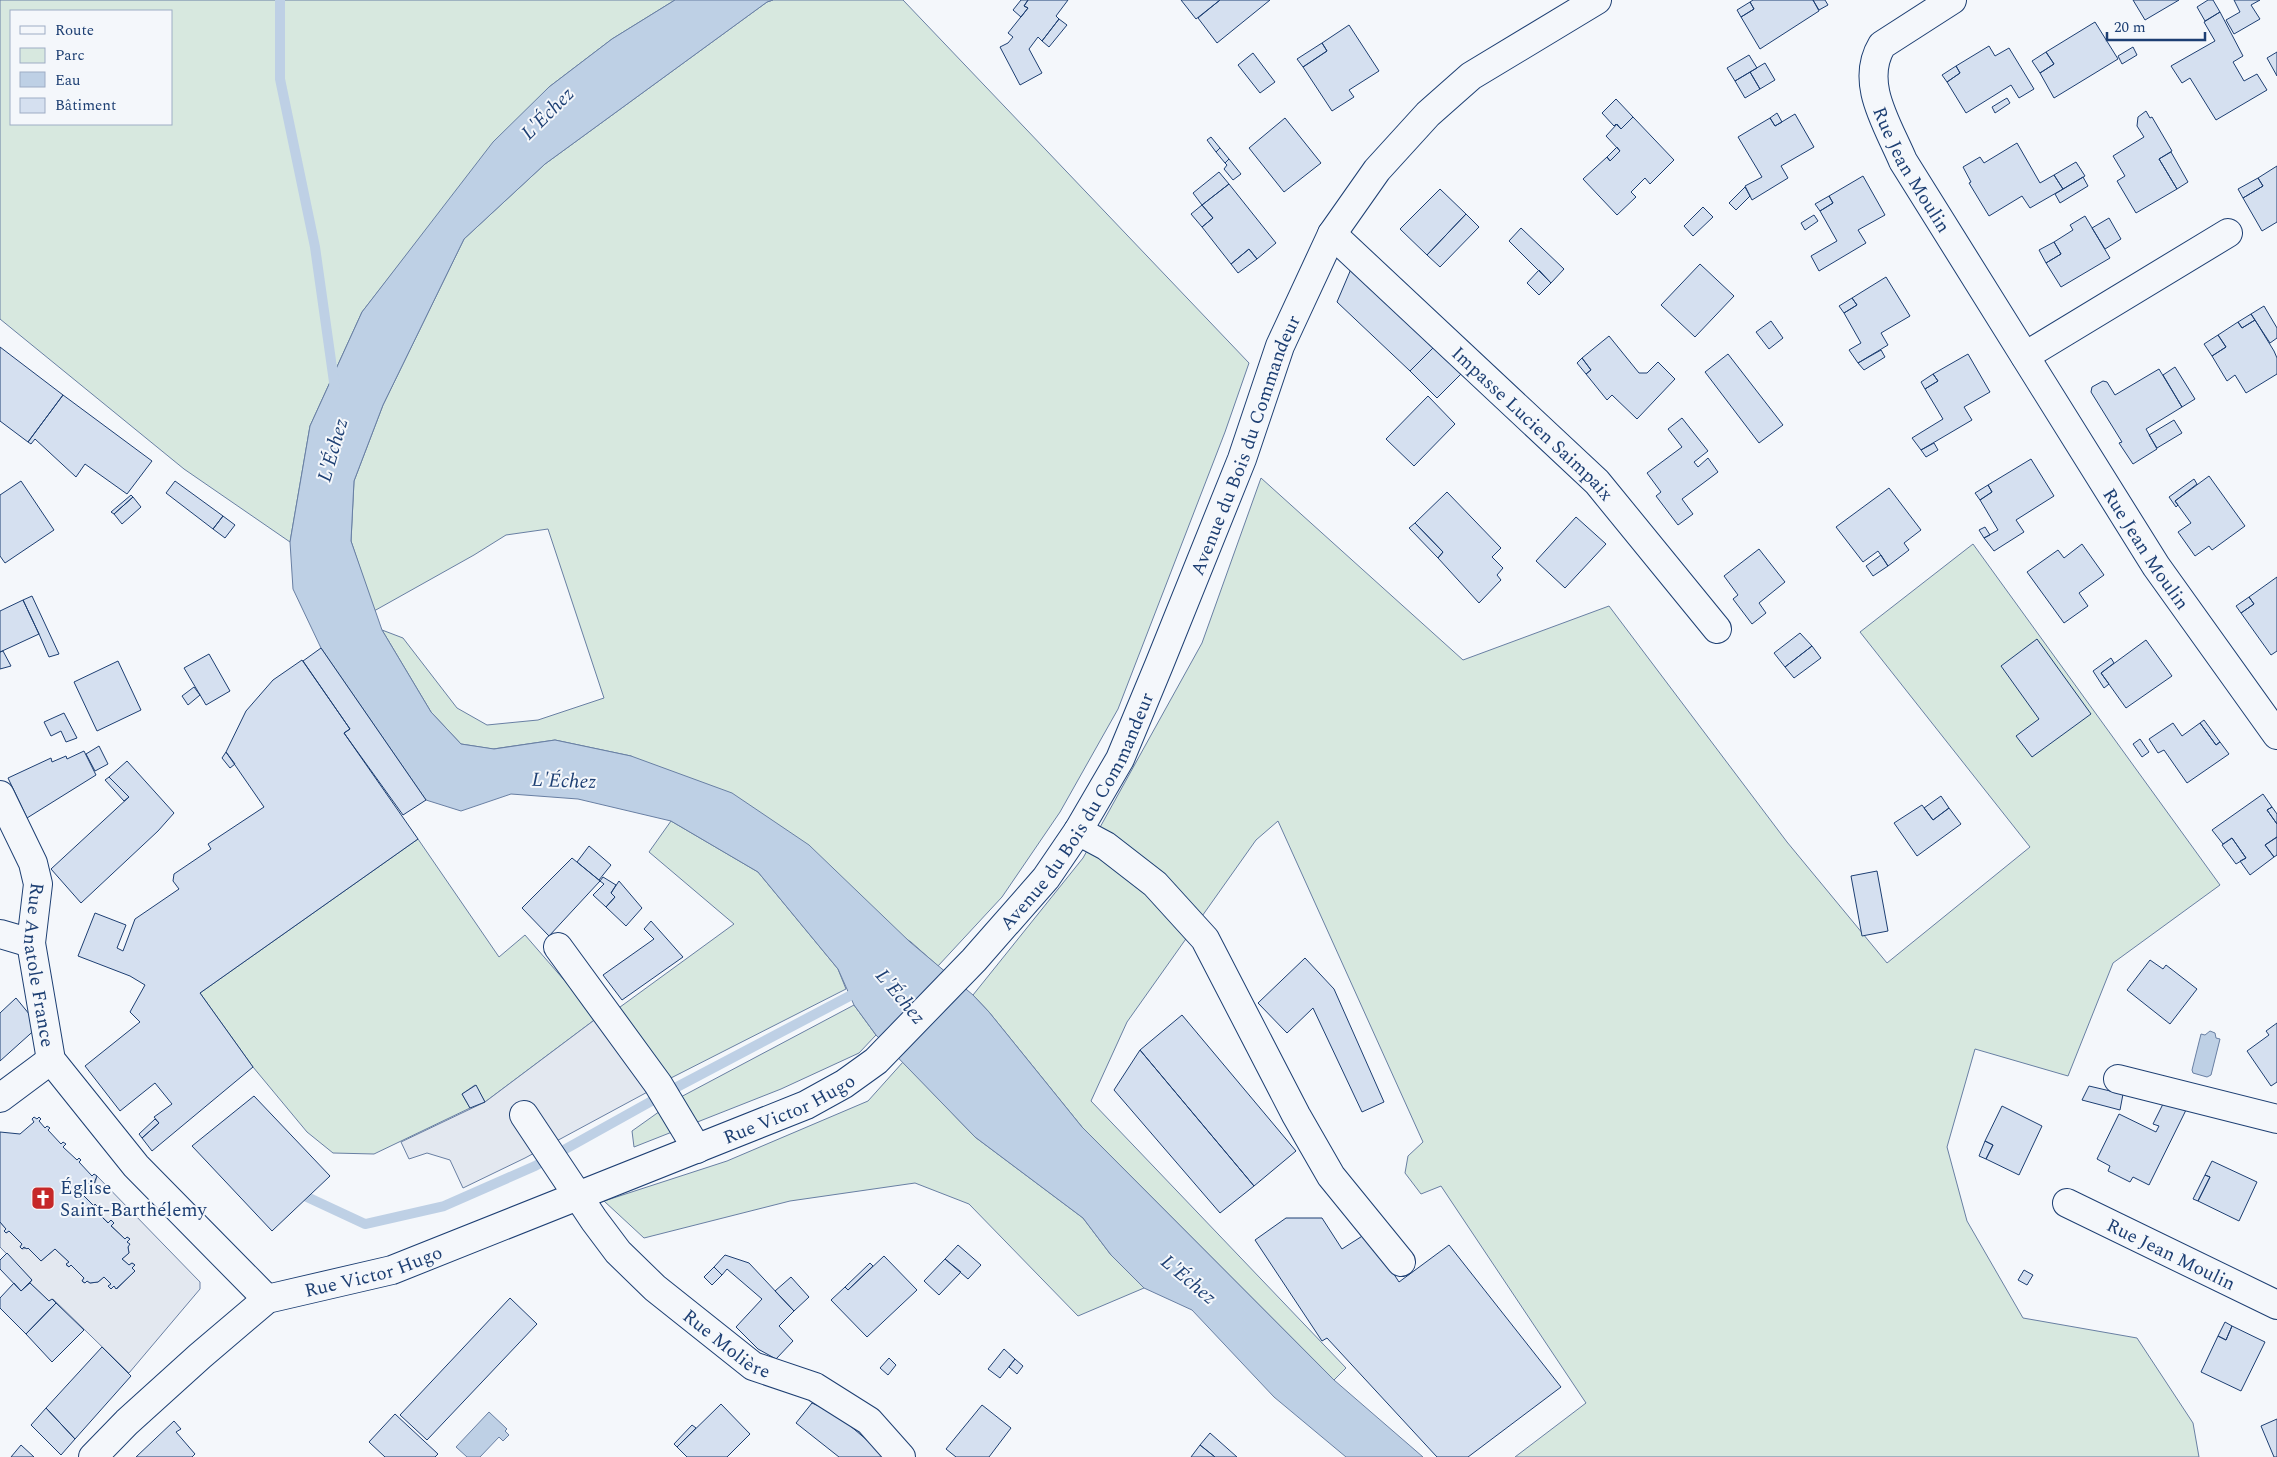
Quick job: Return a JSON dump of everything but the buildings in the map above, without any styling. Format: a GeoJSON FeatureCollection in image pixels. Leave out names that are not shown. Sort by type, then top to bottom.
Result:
{"type":"FeatureCollection","features":[{"type":"Feature","properties":{"kind":"street","name":"Avenue du Bois du Commandeur"},"geometry":{"type":"LineString","coordinates":[[876,1060],[974,960],[1046,878],[1078,831],[1120,759],[1242,459],[1280,346],[1332,234],[1377,170],[1428,114],[1471,76],[1597,0]]}},
{"type":"Feature","properties":{"kind":"street","name":"Rue Jean Moulin"},"geometry":{"type":"LineString","coordinates":[[1952,0],[1882,45],[1875,56],[1874,92],[1903,160],[2156,566],[2277,735]]}},
{"type":"Feature","properties":{"kind":"street"},"geometry":{"type":"LineString","coordinates":[[2025,356],[2228,233]]}},
{"type":"Feature","properties":{"kind":"street","name":"Impasse Lucien Saimpaix"},"geometry":{"type":"LineString","coordinates":[[1332,234],[1597,482],[1717,629]]}},
{"type":"Feature","properties":{"kind":"street","name":"Rue Anatole France"},"geometry":{"type":"LineString","coordinates":[[0,795],[34,863],[38,884],[31,943],[52,1060],[136,1166],[266,1299]]}},
{"type":"Feature","properties":{"kind":"street"},"geometry":{"type":"LineString","coordinates":[[1078,831],[1106,846],[1155,884],[1205,939],[1296,1115],[1331,1176],[1401,1262]]}},
{"type":"Feature","properties":{"kind":"street"},"geometry":{"type":"LineString","coordinates":[[0,934],[31,943]]}},
{"type":"Feature","properties":{"kind":"street"},"geometry":{"type":"LineString","coordinates":[[558,947],[658,1084],[697,1149]]}},
{"type":"Feature","properties":{"kind":"street"},"geometry":{"type":"LineString","coordinates":[[0,1098],[52,1060]]}},
{"type":"Feature","properties":{"kind":"street","name":"Rue Victor Hugo"},"geometry":{"type":"LineString","coordinates":[[93,1457],[127,1422],[185,1369],[266,1299],[392,1270],[806,1105],[844,1084],[876,1060]]}},
{"type":"Feature","properties":{"kind":"street"},"geometry":{"type":"LineString","coordinates":[[2118,1079],[2277,1119]]}},
{"type":"Feature","properties":{"kind":"street","name":"Rue Molière"},"geometry":{"type":"LineString","coordinates":[[530,1124],[618,1252],[655,1288],[753,1366],[815,1387],[869,1421],[901,1457]]}},
{"type":"Feature","properties":{"kind":"street","name":"Rue Jean Moulin"},"geometry":{"type":"LineString","coordinates":[[2067,1203],[2277,1305]]}},
{"type":"Feature","properties":{"kind":"green space"},"geometry":{"type":"Polygon","coordinates":[[[0,0],[675,0],[612,39],[549,87],[427,229],[362,312],[310,426],[290,542],[184,469],[0,319],[0,0]]]}},
{"type":"Feature","properties":{"kind":"green space"},"geometry":{"type":"Polygon","coordinates":[[[773,0],[903,0],[1249,363],[1225,432],[1118,709],[1060,812],[1002,897],[938,966],[911,942],[631,756],[555,740],[493,749],[461,744],[431,712],[382,630],[403,638],[457,708],[487,725],[538,720],[604,698],[548,529],[506,535],[374,611],[351,541],[354,481],[383,405],[464,239],[545,164],[767,2],[773,0]]]}},
{"type":"Feature","properties":{"kind":"green space"},"geometry":{"type":"Polygon","coordinates":[[[1261,478],[1463,660],[1609,606],[1787,842],[1887,963],[2030,847],[1860,632],[1973,544],[2220,885],[2113,963],[2068,1076],[1975,1049],[1947,1147],[1967,1221],[2023,1318],[2137,1338],[2193,1423],[2199,1457],[1515,1457],[1586,1403],[1441,1186],[1421,1194],[1405,1173],[1408,1156],[1423,1142],[1278,821],[1256,840],[1127,1022],[1091,1101],[1346,1368],[1334,1380],[1082,1127],[989,1012],[973,995],[1083,858],[1202,643],[1261,478]]]}},
{"type":"Feature","properties":{"kind":"green space"},"geometry":{"type":"Polygon","coordinates":[[[671,821],[758,872],[838,969],[846,989],[667,1080],[616,1010],[734,924],[649,852],[671,821]]]}},
{"type":"Feature","properties":{"kind":"green space"},"geometry":{"type":"Polygon","coordinates":[[[418,839],[499,957],[525,935],[597,1018],[485,1102],[475,1085],[462,1094],[470,1108],[374,1154],[333,1153],[307,1132],[253,1067],[200,993],[418,839]]]}},
{"type":"Feature","properties":{"kind":"green space"},"geometry":{"type":"Polygon","coordinates":[[[854,1005],[876,1035],[859,1053],[781,1089],[634,1147],[632,1131],[677,1099],[854,1005]]]}},
{"type":"Feature","properties":{"kind":"green space"},"geometry":{"type":"Polygon","coordinates":[[[903,1062],[975,1137],[1083,1218],[1111,1255],[1144,1288],[1078,1316],[969,1204],[915,1183],[790,1201],[644,1238],[604,1201],[727,1161],[868,1101],[903,1062]]]}},
{"type":"Feature","properties":{"kind":"shaded area"},"geometry":{"type":"Polygon","coordinates":[[[597,1018],[653,1089],[525,1158],[463,1188],[450,1160],[427,1153],[409,1159],[401,1142],[485,1102],[597,1018]]]}},
{"type":"Feature","properties":{"kind":"shaded area"},"geometry":{"type":"Polygon","coordinates":[[[97,1176],[200,1282],[200,1289],[129,1373],[53,1299],[49,1301],[30,1283],[32,1280],[0,1247],[0,1222],[6,1229],[4,1231],[6,1233],[9,1231],[22,1244],[20,1247],[22,1249],[28,1248],[41,1261],[55,1249],[69,1262],[66,1265],[69,1267],[71,1265],[84,1278],[82,1281],[84,1283],[87,1281],[90,1283],[98,1282],[104,1277],[111,1284],[109,1286],[111,1289],[114,1286],[117,1289],[135,1271],[132,1268],[135,1265],[132,1263],[129,1265],[122,1259],[129,1253],[129,1244],[127,1242],[130,1239],[127,1237],[125,1239],[95,1210],[95,1204],[94,1206],[80,1192],[92,1181],[95,1183],[97,1176]]]}},
{"type":"Feature","properties":{"kind":"water","name":"L'Échez"},"geometry":{"type":"Polygon","coordinates":[[[675,0],[773,0],[767,2],[545,164],[464,239],[383,405],[354,481],[351,541],[382,630],[431,712],[461,744],[494,749],[555,740],[631,756],[732,793],[809,845],[910,942],[973,995],[989,1012],[1082,1127],[1334,1380],[1423,1457],[1346,1457],[1274,1397],[1192,1310],[1144,1288],[1111,1255],[1083,1218],[975,1137],[876,1035],[854,1005],[838,969],[758,872],[671,821],[578,799],[511,794],[461,811],[426,800],[321,648],[293,589],[290,542],[310,426],[362,312],[493,142],[549,87],[612,39],[675,0]]]}},
{"type":"Feature","properties":{"kind":"water"},"geometry":{"type":"Polygon","coordinates":[[[2210,1031],[2215,1033],[2216,1038],[2220,1039],[2211,1075],[2207,1077],[2193,1073],[2192,1070],[2201,1034],[2205,1035],[2210,1031]]]}},
{"type":"Feature","properties":{"kind":"water"},"geometry":{"type":"Polygon","coordinates":[[[489,1412],[507,1429],[505,1431],[509,1435],[503,1441],[499,1437],[480,1457],[467,1457],[456,1447],[489,1412]]]}},
{"type":"Feature","properties":{"kind":"waterway"},"geometry":{"type":"LineString","coordinates":[[280,0],[280,79],[315,247],[335,389]]}},
{"type":"Feature","properties":{"kind":"waterway"},"geometry":{"type":"LineString","coordinates":[[307,1197],[365,1224],[444,1206],[535,1166],[675,1088],[861,990]]}},
{"type":"Feature","properties":{"kind":"place","name":"Église Saint-Barthélemy"},"geometry":{"type":"Point","coordinates":[43,1198]}}]}
